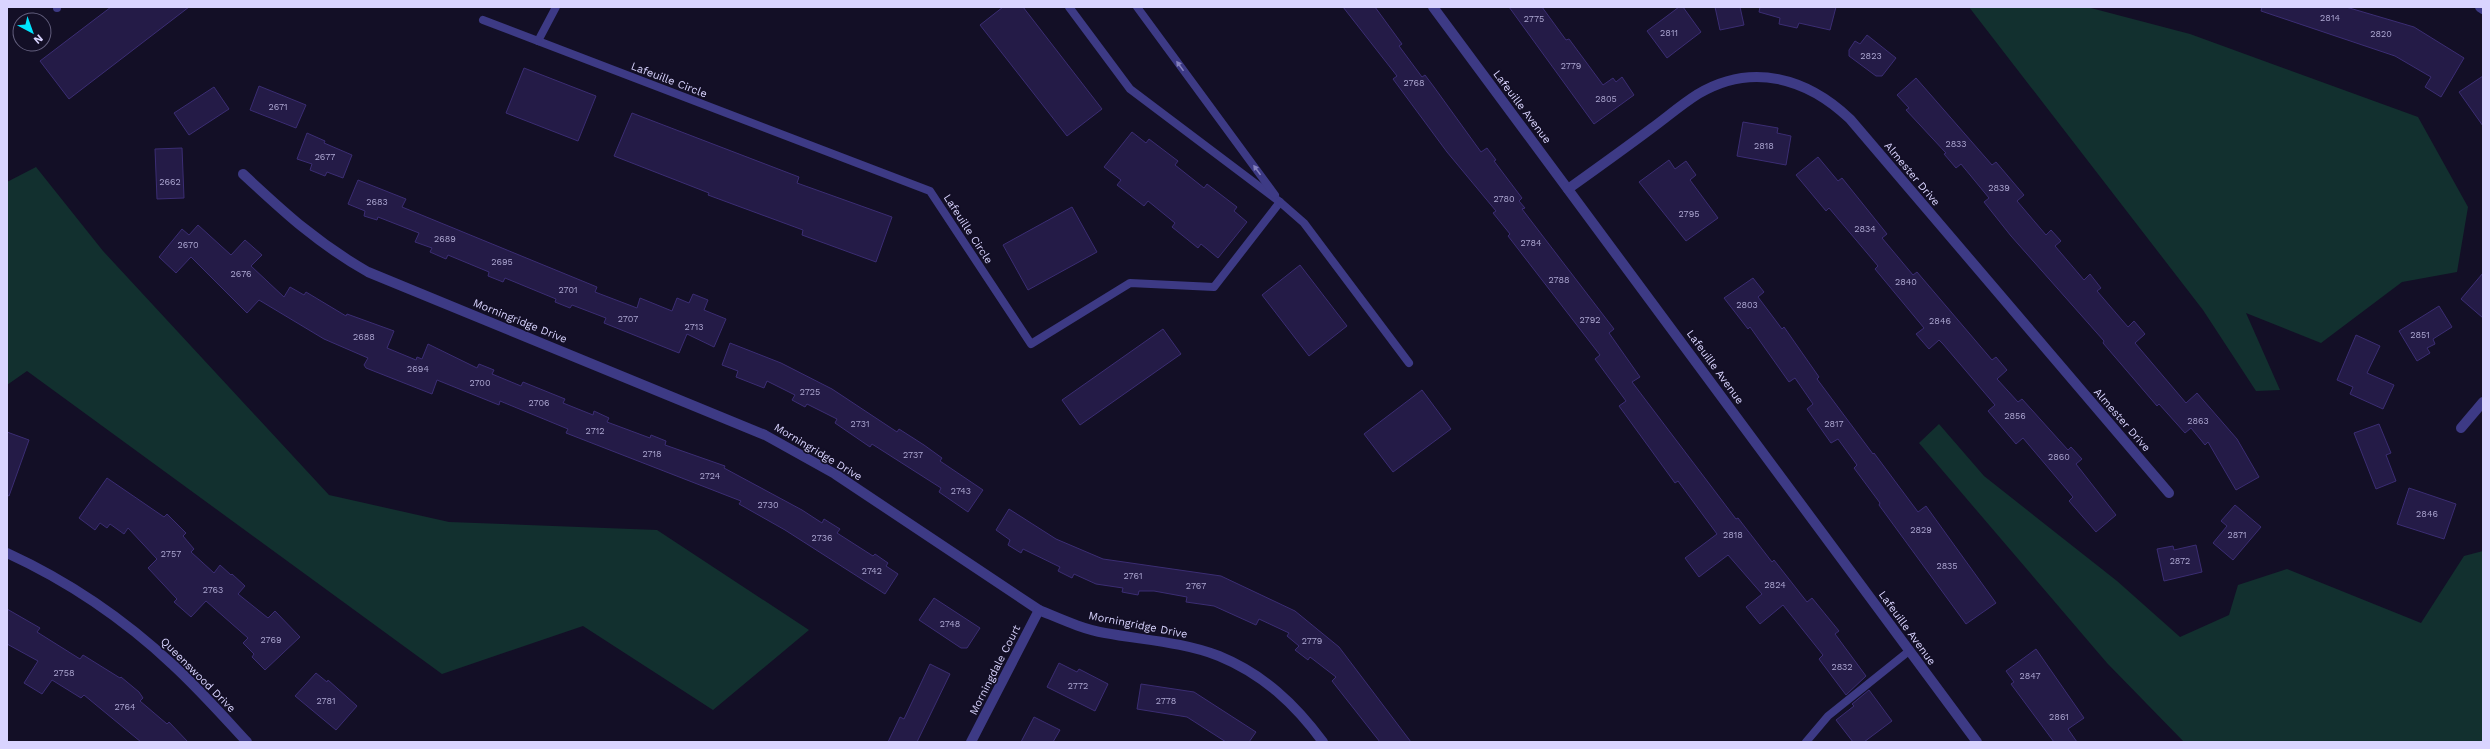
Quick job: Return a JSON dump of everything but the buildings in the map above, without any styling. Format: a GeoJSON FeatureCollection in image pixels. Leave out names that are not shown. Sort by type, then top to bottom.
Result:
{"type":"FeatureCollection","features":[{"type":"Feature","properties":{"kind":"street","name":"Lafeuille Avenue"},"geometry":{"type":"LineString","coordinates":[[1434,7],[1976,742]]}},
{"type":"Feature","properties":{"kind":"street","name":"Almester Drive"},"geometry":{"type":"LineString","coordinates":[[1568,189],[1698,94],[1724,82],[1742,78],[1766,77],[1792,82],[1814,91],[1833,103],[1850,119],[2169,493]]}},
{"type":"Feature","properties":{"kind":"street","name":"Morningridge Drive"},"geometry":{"type":"LineString","coordinates":[[243,174],[307,233],[337,254],[362,268],[765,434],[835,474],[1040,610],[1071,623],[1104,633],[1191,648],[1225,659],[1244,668],[1278,692],[1308,721],[1323,742]]}},
{"type":"Feature","properties":{"kind":"street"},"geometry":{"type":"LineString","coordinates":[[2461,428],[2483,402]]}},
{"type":"Feature","properties":{"kind":"street","name":"Queenswood Drive"},"geometry":{"type":"LineString","coordinates":[[7,553],[81,592],[126,623],[174,665],[247,742]]}},
{"type":"Feature","properties":{"kind":"street","name":"Morningdale Court"},"geometry":{"type":"LineString","coordinates":[[971,742],[1040,610]]}},
{"type":"Feature","properties":{"kind":"lane"},"geometry":{"type":"LineString","coordinates":[[483,20],[538,41],[556,7]]}},
{"type":"Feature","properties":{"kind":"lane"},"geometry":{"type":"LineString","coordinates":[[1069,7],[1130,89],[1280,202],[1304,223],[1409,363]]}},
{"type":"Feature","properties":{"kind":"lane"},"geometry":{"type":"LineString","coordinates":[[1136,7],[1280,202]]}},
{"type":"Feature","properties":{"kind":"lane","name":"Lafeuille Circle"},"geometry":{"type":"LineString","coordinates":[[538,41],[930,191],[1030,344],[1130,283],[1214,287],[1280,202]]}},
{"type":"Feature","properties":{"kind":"lane"},"geometry":{"type":"LineString","coordinates":[[1806,742],[1828,716],[1909,651]]}},
{"type":"Feature","properties":{"kind":"green space"},"geometry":{"type":"Polygon","coordinates":[[[1969,7],[2087,7],[2190,34],[2418,117],[2468,207],[2457,272],[2402,282],[2321,343],[2246,313],[2280,390],[2256,391],[2203,310],[1969,7]]]}},
{"type":"Feature","properties":{"kind":"green space"},"geometry":{"type":"Polygon","coordinates":[[[36,167],[103,251],[329,495],[449,522],[657,530],[809,630],[713,710],[583,626],[442,674],[27,371],[7,385],[7,182],[36,167]]]}},
{"type":"Feature","properties":{"kind":"green space"},"geometry":{"type":"Polygon","coordinates":[[[1939,424],[1984,476],[2117,581],[2180,637],[2229,615],[2238,585],[2287,569],[2421,623],[2464,556],[2483,551],[2483,742],[2184,742],[2107,663],[1919,443],[1939,424]]]}}]}
